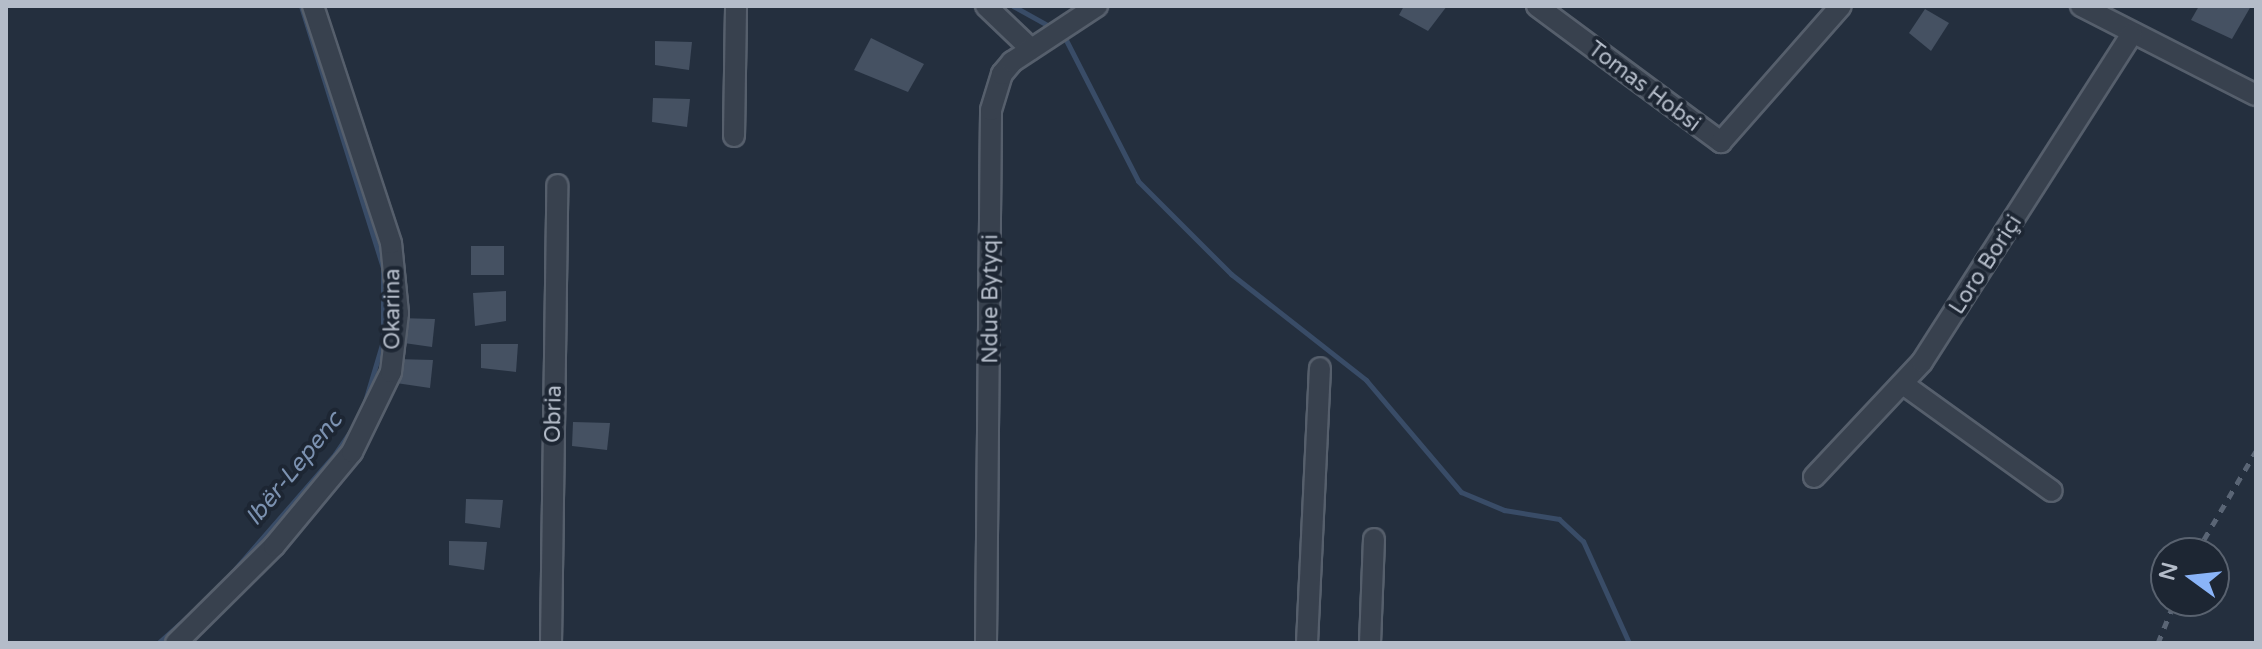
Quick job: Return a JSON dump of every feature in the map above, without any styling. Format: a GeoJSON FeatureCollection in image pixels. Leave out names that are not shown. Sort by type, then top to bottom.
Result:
{"type":"FeatureCollection","features":[{"type":"Feature","properties":{"kind":"street","name":"Okarina"},"geometry":{"type":"LineString","coordinates":[[176,643],[274,546],[352,452],[391,372],[398,313],[391,243],[313,6]]}},
{"type":"Feature","properties":{"kind":"street"},"geometry":{"type":"LineString","coordinates":[[734,136],[736,6]]}},
{"type":"Feature","properties":{"kind":"street"},"geometry":{"type":"LineString","coordinates":[[986,6],[1031,49]]}},
{"type":"Feature","properties":{"kind":"street","name":"Ndue Bytyqi"},"geometry":{"type":"LineString","coordinates":[[986,643],[991,110],[1002,74],[1031,49],[1097,6]]}},
{"type":"Feature","properties":{"kind":"street","name":"Tomas Hobsi"},"geometry":{"type":"LineString","coordinates":[[1537,6],[1721,142],[1841,6]]}},
{"type":"Feature","properties":{"kind":"street"},"geometry":{"type":"LineString","coordinates":[[2081,6],[2256,95]]}},
{"type":"Feature","properties":{"kind":"street","name":"Loro Boriçi"},"geometry":{"type":"LineString","coordinates":[[1814,477],[1903,384],[2002,244],[2132,33]]}},
{"type":"Feature","properties":{"kind":"street","name":"Obria"},"geometry":{"type":"LineString","coordinates":[[551,643],[557,185]]}},
{"type":"Feature","properties":{"kind":"street"},"geometry":{"type":"LineString","coordinates":[[1307,643],[1320,368]]}},
{"type":"Feature","properties":{"kind":"street"},"geometry":{"type":"LineString","coordinates":[[1903,384],[2052,491]]}},
{"type":"Feature","properties":{"kind":"street"},"geometry":{"type":"LineString","coordinates":[[1370,643],[1374,539]]}},
{"type":"Feature","properties":{"kind":"building"},"geometry":{"type":"Polygon","coordinates":[[[1404,6],[1447,6],[1428,31],[1399,15],[1404,6]]]}},
{"type":"Feature","properties":{"kind":"building"},"geometry":{"type":"Polygon","coordinates":[[[2199,6],[2251,6],[2232,39],[2191,20],[2199,6]]]}},
{"type":"Feature","properties":{"kind":"building"},"geometry":{"type":"Polygon","coordinates":[[[1925,9],[1949,23],[1931,51],[1909,33],[1925,9]]]}},
{"type":"Feature","properties":{"kind":"building"},"geometry":{"type":"Polygon","coordinates":[[[871,38],[924,64],[908,92],[854,70],[871,38]]]}},
{"type":"Feature","properties":{"kind":"building"},"geometry":{"type":"Polygon","coordinates":[[[655,41],[692,42],[689,70],[655,65],[655,41]]]}},
{"type":"Feature","properties":{"kind":"building"},"geometry":{"type":"Polygon","coordinates":[[[653,98],[690,99],[687,127],[652,122],[653,98]]]}},
{"type":"Feature","properties":{"kind":"building"},"geometry":{"type":"Polygon","coordinates":[[[471,246],[504,246],[504,275],[471,275],[471,246]]]}},
{"type":"Feature","properties":{"kind":"building"},"geometry":{"type":"Polygon","coordinates":[[[506,291],[506,321],[475,326],[473,293],[506,291]]]}},
{"type":"Feature","properties":{"kind":"building"},"geometry":{"type":"Polygon","coordinates":[[[398,318],[435,319],[432,347],[397,342],[398,318]]]}},
{"type":"Feature","properties":{"kind":"building"},"geometry":{"type":"Polygon","coordinates":[[[481,344],[518,344],[516,372],[481,368],[481,344]]]}},
{"type":"Feature","properties":{"kind":"building"},"geometry":{"type":"Polygon","coordinates":[[[396,359],[433,360],[430,388],[396,383],[396,359]]]}},
{"type":"Feature","properties":{"kind":"building"},"geometry":{"type":"Polygon","coordinates":[[[573,422],[610,423],[607,450],[572,446],[573,422]]]}},
{"type":"Feature","properties":{"kind":"building"},"geometry":{"type":"Polygon","coordinates":[[[466,499],[503,500],[500,528],[465,523],[466,499]]]}},
{"type":"Feature","properties":{"kind":"building"},"geometry":{"type":"Polygon","coordinates":[[[449,541],[487,542],[484,570],[449,565],[449,541]]]}},
{"type":"Feature","properties":{"kind":"waterway","name":"Ibër-Lepenc"},"geometry":{"type":"LineString","coordinates":[[301,6],[383,267],[383,341],[363,408]]}},
{"type":"Feature","properties":{"kind":"waterway"},"geometry":{"type":"LineString","coordinates":[[1013,6],[1049,26]]}},
{"type":"Feature","properties":{"kind":"waterway"},"geometry":{"type":"LineString","coordinates":[[1066,40],[1138,181],[1231,274],[1366,380],[1461,492],[1504,510],[1559,519],[1583,541],[1629,643]]}},
{"type":"Feature","properties":{"kind":"waterway","name":"Ibër-Lepenc"},"geometry":{"type":"LineString","coordinates":[[223,583],[335,454],[357,421]]}},
{"type":"Feature","properties":{"kind":"waterway","name":"Ibër-Lepenc"},"geometry":{"type":"LineString","coordinates":[[158,643],[205,601]]}},
{"type":"Feature","properties":{"kind":"railway"},"geometry":{"type":"LineString","coordinates":[[2205,537],[2256,451]]}},
{"type":"Feature","properties":{"kind":"railway"},"geometry":{"type":"LineString","coordinates":[[2158,643],[2169,617]]}}]}
